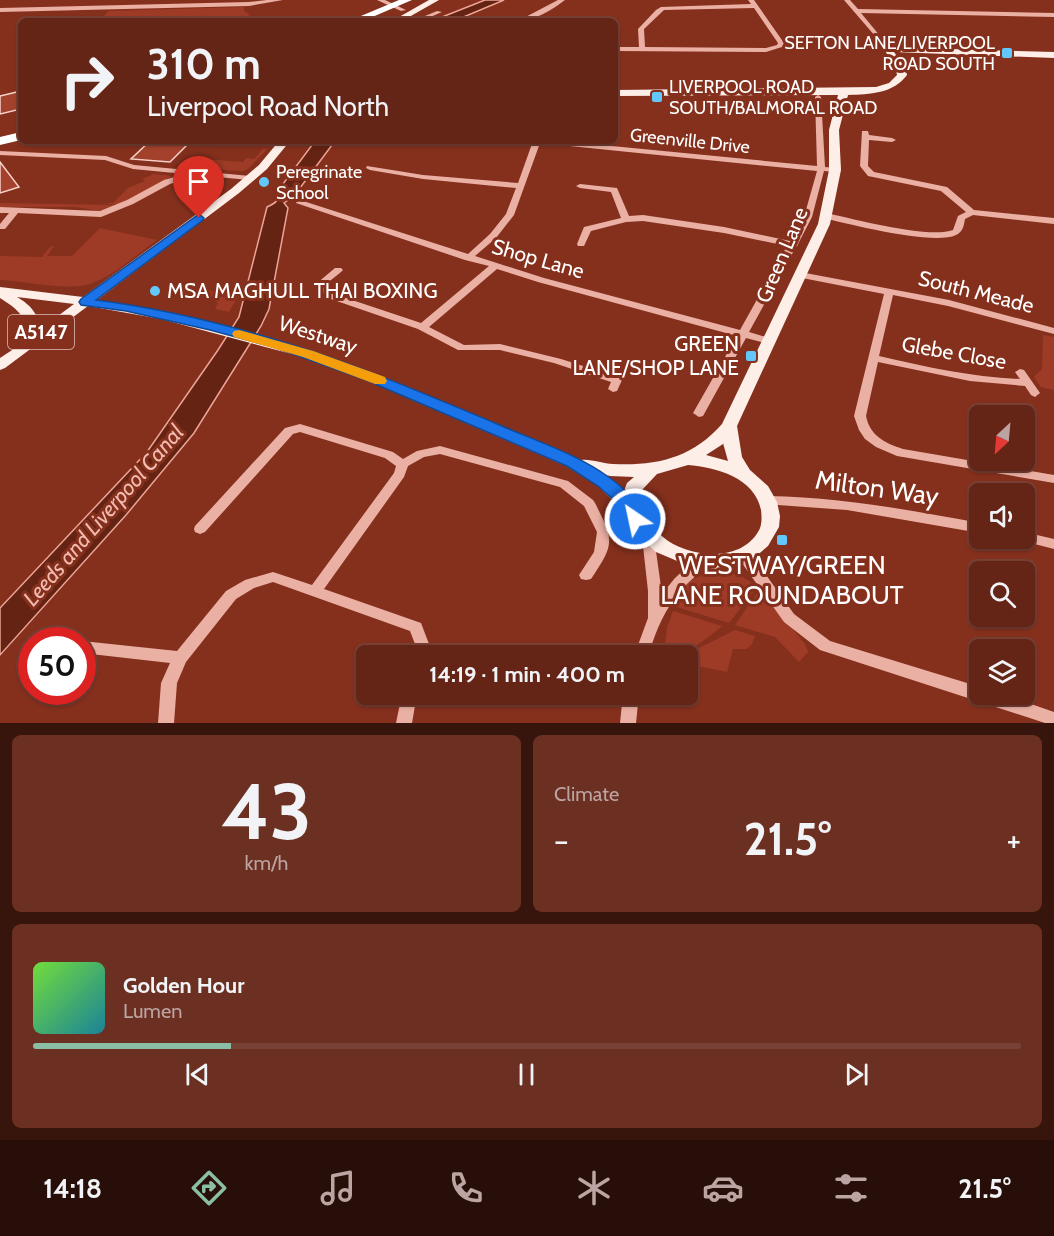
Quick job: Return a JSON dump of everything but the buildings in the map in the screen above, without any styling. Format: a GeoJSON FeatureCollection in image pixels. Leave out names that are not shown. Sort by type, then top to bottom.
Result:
{"type":"FeatureCollection","features":[{"type":"Feature","properties":{"kind":"highway"},"geometry":{"type":"LineString","coordinates":[[363,18],[419,0]]}},
{"type":"Feature","properties":{"kind":"highway"},"geometry":{"type":"LineString","coordinates":[[380,18],[400,5],[424,0]]}},
{"type":"Feature","properties":{"kind":"highway"},"geometry":{"type":"LineString","coordinates":[[0,132],[18,128]]}},
{"type":"Feature","properties":{"kind":"highway"},"geometry":{"type":"LineString","coordinates":[[0,141],[18,137]]}},
{"type":"Feature","properties":{"kind":"main road"},"geometry":{"type":"LineString","coordinates":[[402,18],[435,0]]}},
{"type":"Feature","properties":{"kind":"main road"},"geometry":{"type":"LineString","coordinates":[[888,49],[1054,55]]}},
{"type":"Feature","properties":{"kind":"main road"},"geometry":{"type":"LineString","coordinates":[[618,93],[844,92],[887,87],[898,81],[902,72],[888,49]]}},
{"type":"Feature","properties":{"kind":"main road","name":"Green Lane"},"geometry":{"type":"LineString","coordinates":[[688,459],[717,440],[729,426],[826,216],[828,170],[834,130],[844,92]]}},
{"type":"Feature","properties":{"kind":"main road","name":"A5147"},"geometry":{"type":"LineString","coordinates":[[0,365],[27,342],[85,302],[250,178],[263,167],[282,144]]}},
{"type":"Feature","properties":{"kind":"main road"},"geometry":{"type":"LineString","coordinates":[[0,292],[31,316],[33,325],[27,342]]}},
{"type":"Feature","properties":{"kind":"main road","name":"Westway"},"geometry":{"type":"LineString","coordinates":[[0,292],[126,308],[278,344],[371,377],[572,462],[604,482],[631,507]]}},
{"type":"Feature","properties":{"kind":"main road"},"geometry":{"type":"LineString","coordinates":[[729,426],[734,457],[742,474]]}},
{"type":"Feature","properties":{"kind":"main road"},"geometry":{"type":"LineString","coordinates":[[688,459],[717,463],[742,474],[757,486],[768,501],[771,514],[770,528],[764,540],[744,555],[725,560],[703,561],[676,555],[658,546],[635,519],[631,507],[635,486],[650,471],[669,462],[688,459]]}},
{"type":"Feature","properties":{"kind":"main road","name":"Westway"},"geometry":{"type":"LineString","coordinates":[[572,462],[610,470],[650,471]]}},
{"type":"Feature","properties":{"kind":"street"},"geometry":{"type":"LineString","coordinates":[[146,0],[185,0]]}},
{"type":"Feature","properties":{"kind":"street"},"geometry":{"type":"LineString","coordinates":[[0,10],[280,0]]}},
{"type":"Feature","properties":{"kind":"street"},"geometry":{"type":"LineString","coordinates":[[380,0],[400,5]]}},
{"type":"Feature","properties":{"kind":"street"},"geometry":{"type":"LineString","coordinates":[[528,18],[562,0]]}},
{"type":"Feature","properties":{"kind":"street"},"geometry":{"type":"LineString","coordinates":[[847,0],[888,49]]}},
{"type":"Feature","properties":{"kind":"street"},"geometry":{"type":"LineString","coordinates":[[65,8],[71,1]]}},
{"type":"Feature","properties":{"kind":"street"},"geometry":{"type":"LineString","coordinates":[[14,3],[71,1]]}},
{"type":"Feature","properties":{"kind":"street"},"geometry":{"type":"LineString","coordinates":[[618,49],[642,50],[766,50],[777,48],[781,43],[753,3],[658,10],[641,29],[642,50]]}},
{"type":"Feature","properties":{"kind":"street"},"geometry":{"type":"LineString","coordinates":[[857,11],[1054,15]]}},
{"type":"Feature","properties":{"kind":"street"},"geometry":{"type":"LineString","coordinates":[[424,18],[439,12]]}},
{"type":"Feature","properties":{"kind":"street"},"geometry":{"type":"LineString","coordinates":[[699,413],[794,245],[828,170],[818,97]]}},
{"type":"Feature","properties":{"kind":"street"},"geometry":{"type":"LineString","coordinates":[[892,140],[865,135],[864,166],[871,174],[944,189],[972,212],[1054,221]]}},
{"type":"Feature","properties":{"kind":"street","name":"Greenville Drive"},"geometry":{"type":"LineString","coordinates":[[468,258],[502,226],[510,215],[535,144]]}},
{"type":"Feature","properties":{"kind":"street","name":"Greenville Drive"},"geometry":{"type":"LineString","coordinates":[[566,144],[828,170]]}},
{"type":"Feature","properties":{"kind":"street"},"geometry":{"type":"LineString","coordinates":[[0,153],[106,158],[133,167],[250,178]]}},
{"type":"Feature","properties":{"kind":"street"},"geometry":{"type":"LineString","coordinates":[[370,168],[423,177],[521,186]]}},
{"type":"Feature","properties":{"kind":"street"},"geometry":{"type":"LineString","coordinates":[[0,210],[101,214],[130,202],[167,182],[200,173]]}},
{"type":"Feature","properties":{"kind":"street"},"geometry":{"type":"LineString","coordinates":[[580,186],[614,190],[626,219]]}},
{"type":"Feature","properties":{"kind":"street","name":"Shop Lane"},"geometry":{"type":"LineString","coordinates":[[300,203],[354,218],[495,266],[769,341]]}},
{"type":"Feature","properties":{"kind":"street"},"geometry":{"type":"LineString","coordinates":[[2,227],[16,210]]}},
{"type":"Feature","properties":{"kind":"street"},"geometry":{"type":"LineString","coordinates":[[826,216],[924,234],[948,235],[959,229],[961,218],[972,212]]}},
{"type":"Feature","properties":{"kind":"street"},"geometry":{"type":"LineString","coordinates":[[581,244],[587,229],[626,219],[643,218],[689,224],[794,245]]}},
{"type":"Feature","properties":{"kind":"street"},"geometry":{"type":"LineString","coordinates":[[422,327],[495,266]]}},
{"type":"Feature","properties":{"kind":"street"},"geometry":{"type":"LineString","coordinates":[[338,270],[321,284],[331,296],[422,327],[462,348],[500,347],[557,361],[617,380],[613,389]]}},
{"type":"Feature","properties":{"kind":"street","name":"South Meade"},"geometry":{"type":"LineString","coordinates":[[800,275],[950,303],[1054,331]]}},
{"type":"Feature","properties":{"kind":"street","name":"South Meade"},"geometry":{"type":"LineString","coordinates":[[889,292],[860,417],[861,427],[882,446],[902,453],[1054,479]]}},
{"type":"Feature","properties":{"kind":"street","name":"Glebe Close"},"geometry":{"type":"LineString","coordinates":[[874,358],[953,376],[996,382],[1028,383]]}},
{"type":"Feature","properties":{"kind":"street","name":"Glebe Close"},"geometry":{"type":"LineString","coordinates":[[1020,372],[1035,393]]}},
{"type":"Feature","properties":{"kind":"street"},"geometry":{"type":"LineString","coordinates":[[200,529],[289,431],[300,428],[389,455],[402,464]]}},
{"type":"Feature","properties":{"kind":"street"},"geometry":{"type":"LineString","coordinates":[[315,591],[399,474],[402,464],[422,454],[440,450],[564,484],[589,503],[603,532],[601,553],[586,575]]}},
{"type":"Feature","properties":{"kind":"street","name":"Milton Way"},"geometry":{"type":"LineString","coordinates":[[768,501],[802,501],[858,507],[969,526]]}},
{"type":"Feature","properties":{"kind":"street"},"geometry":{"type":"LineString","coordinates":[[644,645],[654,615],[656,591],[648,537]]}},
{"type":"Feature","properties":{"kind":"street"},"geometry":{"type":"LineString","coordinates":[[1035,540],[1054,544]]}},
{"type":"Feature","properties":{"kind":"street"},"geometry":{"type":"LineString","coordinates":[[744,555],[789,618],[825,646],[969,691]]}},
{"type":"Feature","properties":{"kind":"street"},"geometry":{"type":"LineString","coordinates":[[654,615],[685,576],[703,561]]}},
{"type":"Feature","properties":{"kind":"street"},"geometry":{"type":"LineString","coordinates":[[166,723],[169,683],[180,658],[231,595],[250,584],[273,578],[315,591],[416,627],[422,645]]}},
{"type":"Feature","properties":{"kind":"street"},"geometry":{"type":"LineString","coordinates":[[96,649],[180,658]]}},
{"type":"Feature","properties":{"kind":"street"},"geometry":{"type":"LineString","coordinates":[[404,723],[408,705]]}},
{"type":"Feature","properties":{"kind":"street"},"geometry":{"type":"LineString","coordinates":[[628,723],[630,705]]}},
{"type":"Feature","properties":{"kind":"street"},"geometry":{"type":"LineString","coordinates":[[1013,705],[1054,719]]}},
{"type":"Feature","properties":{"kind":"shaded area"},"geometry":{"type":"Polygon","coordinates":[[[244,7],[244,11],[250,15],[240,18],[102,18],[108,11],[244,7]]]}},
{"type":"Feature","properties":{"kind":"shaded area"},"geometry":{"type":"Polygon","coordinates":[[[263,149],[267,149],[248,169],[243,171],[182,168],[184,165],[197,165],[203,159],[243,162],[246,158],[254,159],[263,149]]]}},
{"type":"Feature","properties":{"kind":"shaded area"},"geometry":{"type":"Polygon","coordinates":[[[154,174],[173,176],[119,204],[102,204],[113,203],[128,188],[145,181],[142,179],[154,174]]]}},
{"type":"Feature","properties":{"kind":"shaded area"},"geometry":{"type":"Polygon","coordinates":[[[0,203],[117,205],[99,211],[76,207],[0,207],[0,203]]]}},
{"type":"Feature","properties":{"kind":"shaded area"},"geometry":{"type":"Polygon","coordinates":[[[100,228],[157,240],[113,273],[85,285],[55,286],[0,280],[0,256],[42,257],[51,246],[54,246],[47,256],[72,256],[100,228]]]}},
{"type":"Feature","properties":{"kind":"shaded area"},"geometry":{"type":"Polygon","coordinates":[[[209,290],[228,296],[236,295],[237,298],[229,312],[215,309],[218,303],[209,295],[200,294],[209,290]]]}},
{"type":"Feature","properties":{"kind":"shaded area"},"geometry":{"type":"Polygon","coordinates":[[[1043,335],[1054,337],[1054,390],[1041,387],[1034,377],[1042,369],[1043,335]]]}},
{"type":"Feature","properties":{"kind":"shaded area"},"geometry":{"type":"Polygon","coordinates":[[[711,572],[736,575],[747,579],[757,587],[729,623],[670,605],[687,584],[711,572]]]}},
{"type":"Feature","properties":{"kind":"shaded area"},"geometry":{"type":"Polygon","coordinates":[[[760,589],[805,644],[808,652],[799,662],[775,637],[735,625],[760,589]]]}},
{"type":"Feature","properties":{"kind":"shaded area"},"geometry":{"type":"Polygon","coordinates":[[[673,611],[722,626],[696,645],[665,645],[667,628],[673,611]]]}},
{"type":"Feature","properties":{"kind":"shaded area"},"geometry":{"type":"Polygon","coordinates":[[[735,630],[755,636],[752,644],[746,649],[733,649],[727,672],[698,666],[698,648],[735,630]]]}},
{"type":"Feature","properties":{"kind":"water"},"geometry":{"type":"Polygon","coordinates":[[[485,0],[504,0],[461,18],[440,18],[485,0]]]}},
{"type":"Feature","properties":{"kind":"water","name":"Leeds and Liverpool Canal"},"geometry":{"type":"Polygon","coordinates":[[[313,144],[333,144],[294,196],[284,203],[288,208],[269,309],[261,326],[194,433],[126,515],[25,627],[18,627],[18,635],[0,655],[0,608],[147,452],[239,317],[267,207],[276,201],[280,188],[313,144]]]}},
{"type":"Feature","properties":{"kind":"slow traffic"},"geometry":{"type":"LineString","coordinates":[[239,334],[308,354],[380,381]]}},
{"type":"Feature","properties":{"kind":"place","name":"SEFTON LANE/LIVERPOOL ROAD SOUTH"},"geometry":{"type":"Point","coordinates":[1007,53]}},
{"type":"Feature","properties":{"kind":"place","name":"LIVERPOOL ROAD SOUTH/BALMORAL ROAD"},"geometry":{"type":"Point","coordinates":[657,97]}},
{"type":"Feature","properties":{"kind":"place","name":"Peregrinate School"},"geometry":{"type":"Point","coordinates":[264,182]}},
{"type":"Feature","properties":{"kind":"place","name":"MSA MAGHULL THAI BOXING"},"geometry":{"type":"Point","coordinates":[155,291]}},
{"type":"Feature","properties":{"kind":"place","name":"GREEN LANE/SHOP LANE"},"geometry":{"type":"Point","coordinates":[751,356]}},
{"type":"Feature","properties":{"kind":"place","name":"WESTWAY/GREEN LANE ROUNDABOUT"},"geometry":{"type":"Point","coordinates":[782,540]}},
{"type":"Feature","properties":{"kind":"route"},"geometry":{"type":"LineString","coordinates":[[199,218],[85,302],[162,315],[278,344],[371,377],[572,462],[604,482],[620,496],[631,507],[635,519]]}}]}
